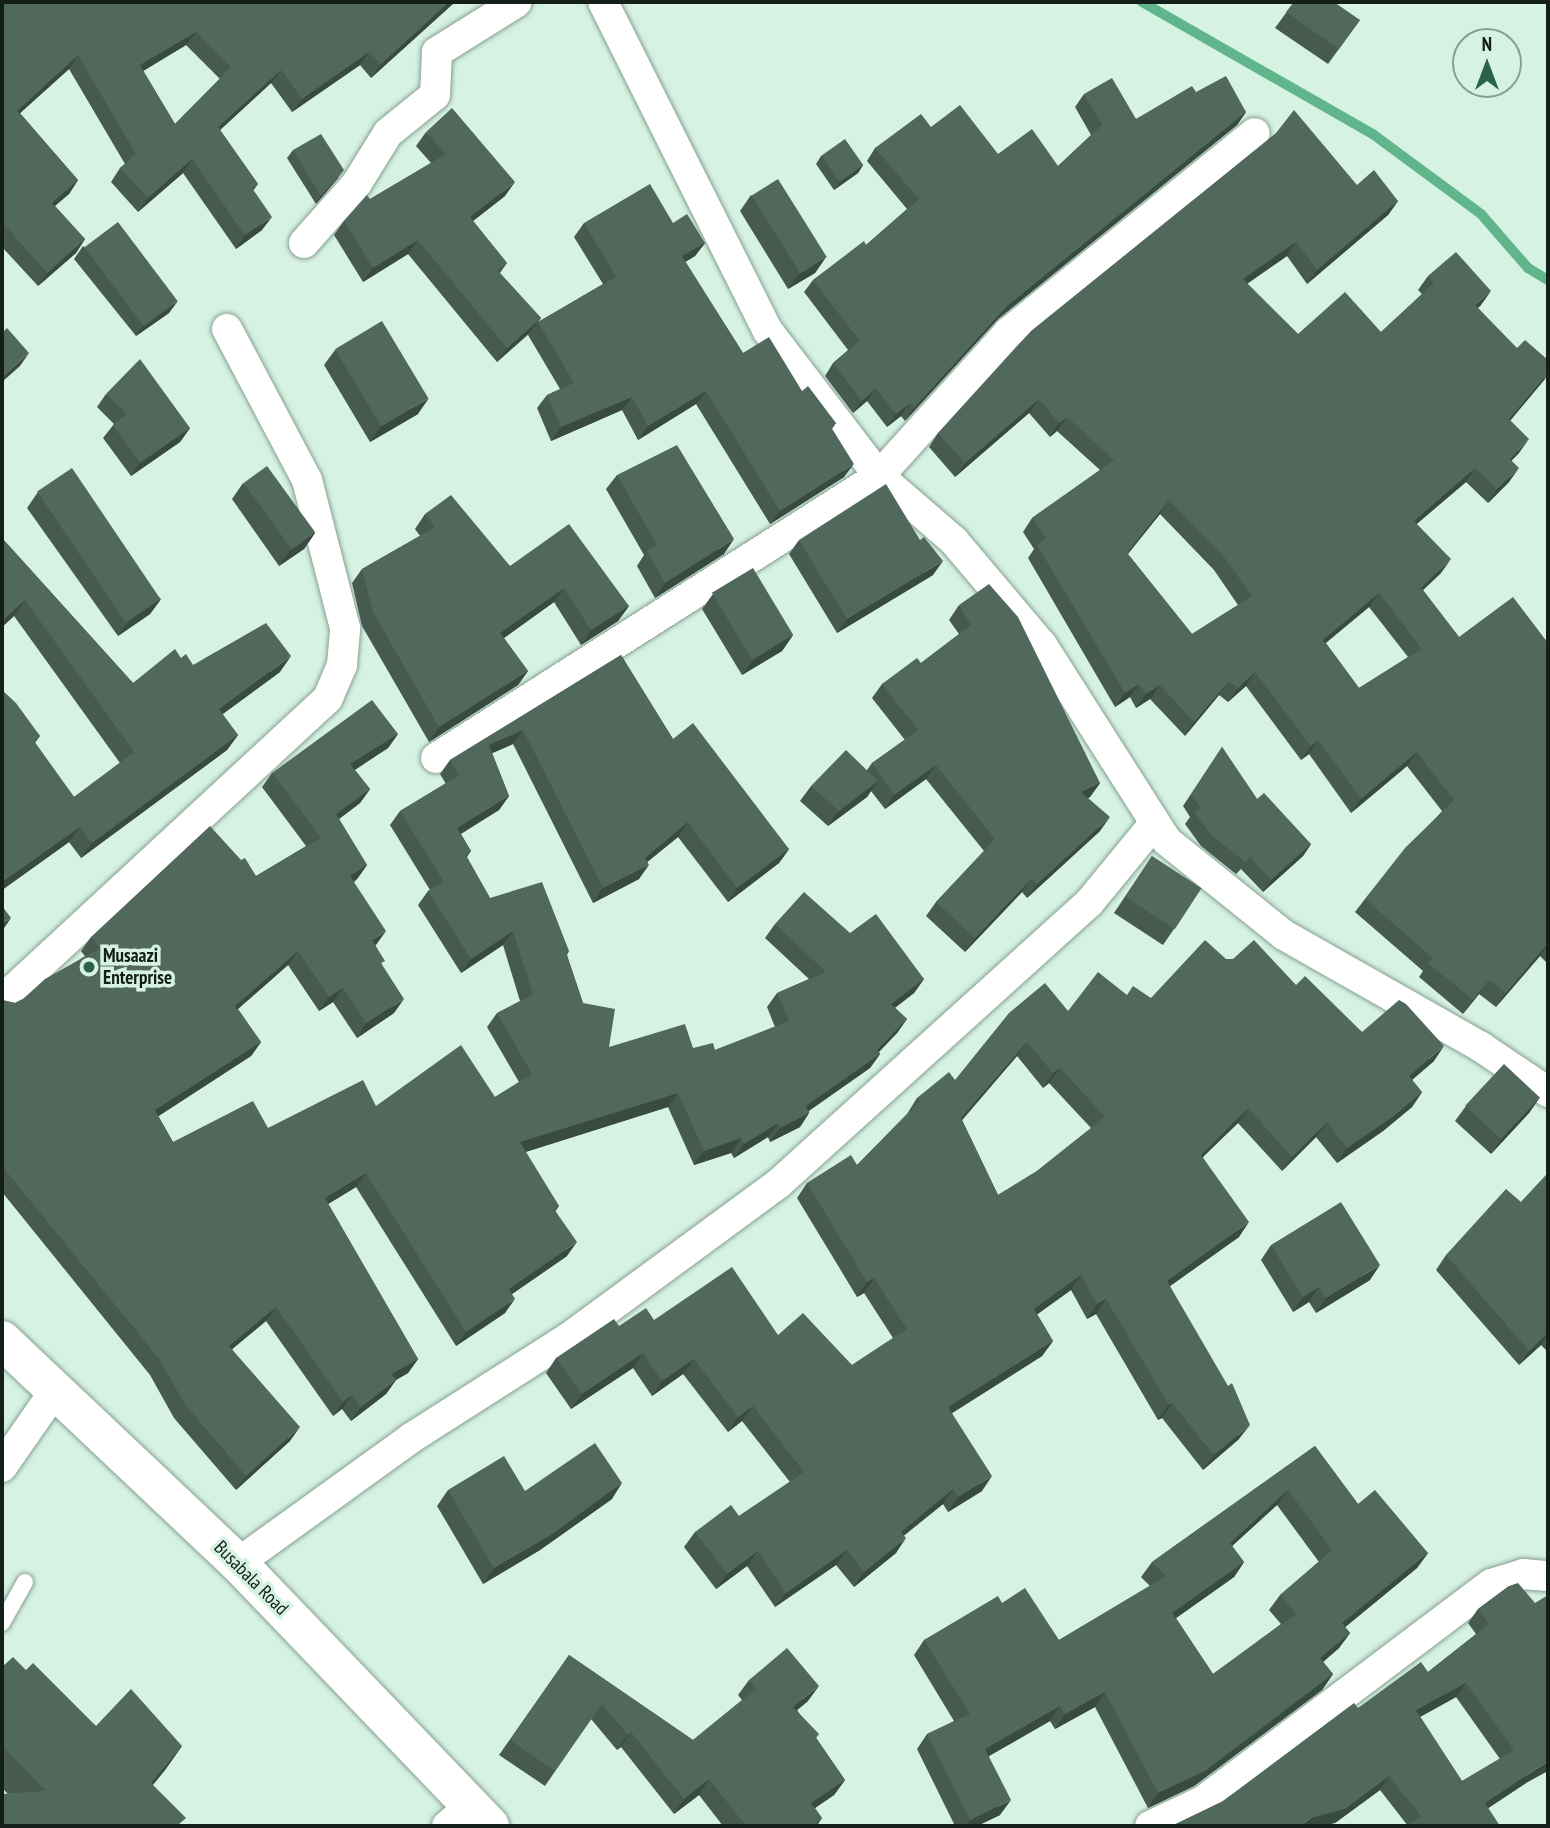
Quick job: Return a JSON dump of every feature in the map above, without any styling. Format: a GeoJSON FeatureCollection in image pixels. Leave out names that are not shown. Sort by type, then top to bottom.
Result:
{"type":"FeatureCollection","features":[{"type":"Feature","properties":{"kind":"street"},"geometry":{"type":"LineString","coordinates":[[304,243],[356,183],[388,134],[435,95],[437,52],[517,2]]}},
{"type":"Feature","properties":{"kind":"street"},"geometry":{"type":"LineString","coordinates":[[603,2],[768,331],[879,475],[954,541],[1042,645],[1154,824],[1211,879],[1284,935],[1481,1048],[1548,1092]]}},
{"type":"Feature","properties":{"kind":"street"},"geometry":{"type":"LineString","coordinates":[[436,758],[879,475],[1009,332],[1255,134]]}},
{"type":"Feature","properties":{"kind":"street"},"geometry":{"type":"LineString","coordinates":[[2,1000],[328,698],[342,665],[345,628],[307,480],[227,329]]}},
{"type":"Feature","properties":{"kind":"street"},"geometry":{"type":"LineString","coordinates":[[238,1563],[411,1438],[571,1336],[779,1183],[1089,903],[1154,824]]}},
{"type":"Feature","properties":{"kind":"street","name":"Busabala Road"},"geometry":{"type":"LineString","coordinates":[[2,1340],[238,1563],[470,1819]]}},
{"type":"Feature","properties":{"kind":"street"},"geometry":{"type":"LineString","coordinates":[[2,1467],[54,1392]]}},
{"type":"Feature","properties":{"kind":"street"},"geometry":{"type":"LineString","coordinates":[[1150,1826],[1203,1801],[1491,1584],[1523,1574],[1548,1576]]}},
{"type":"Feature","properties":{"kind":"lane"},"geometry":{"type":"LineString","coordinates":[[2,1623],[24,1582]]}},
{"type":"Feature","properties":{"kind":"building"},"geometry":{"type":"Polygon","coordinates":[[[2,2],[449,2],[381,64],[369,52],[302,99],[281,70],[218,127],[258,184],[252,188],[272,217],[245,235],[192,159],[148,198],[120,168],[136,154],[78,55],[17,111],[78,180],[52,203],[85,239],[47,273],[2,222],[2,2]],[[196,32],[140,65],[175,124],[231,67],[196,32]]]}},
{"type":"Feature","properties":{"kind":"building"},"geometry":{"type":"Polygon","coordinates":[[[1294,2],[1334,2],[1360,20],[1339,49],[1286,12],[1294,2]]]}},
{"type":"Feature","properties":{"kind":"building"},"geometry":{"type":"Polygon","coordinates":[[[1226,76],[1246,112],[1007,306],[914,408],[910,403],[896,414],[876,388],[862,401],[833,363],[860,341],[813,280],[864,241],[866,245],[919,199],[875,148],[921,114],[931,127],[960,105],[998,154],[1032,129],[1058,166],[1102,125],[1084,94],[1112,78],[1136,119],[1192,86],[1196,92],[1226,76]]]}},
{"type":"Feature","properties":{"kind":"building"},"geometry":{"type":"Polygon","coordinates":[[[452,108],[515,182],[470,217],[507,263],[497,270],[541,318],[507,348],[418,240],[373,268],[344,221],[367,195],[370,199],[446,154],[426,132],[452,108]]]}},
{"type":"Feature","properties":{"kind":"building"},"geometry":{"type":"Polygon","coordinates":[[[1294,110],[1357,185],[1374,170],[1398,201],[1317,270],[1296,242],[1243,279],[1298,334],[1345,292],[1381,332],[1434,283],[1428,276],[1456,252],[1491,291],[1475,305],[1517,348],[1525,340],[1548,360],[1548,373],[1509,419],[1529,439],[1510,459],[1519,468],[1497,489],[1475,468],[1414,521],[1451,559],[1421,588],[1459,637],[1513,597],[1548,643],[1548,943],[1506,993],[1489,980],[1473,1000],[1428,963],[1433,958],[1365,899],[1405,848],[1454,800],[1417,752],[1361,799],[1318,740],[1311,746],[1255,672],[1238,688],[1229,681],[1194,722],[1160,685],[1146,694],[1139,684],[1125,693],[1037,545],[1046,538],[1032,518],[1114,460],[1067,417],[1059,423],[1039,399],[965,463],[938,433],[1031,331],[1276,133],[1294,110]],[[1169,500],[1127,553],[1192,634],[1252,596],[1224,557],[1169,500]],[[1379,593],[1323,640],[1359,688],[1422,649],[1379,593]]]}},
{"type":"Feature","properties":{"kind":"building"},"geometry":{"type":"Polygon","coordinates":[[[321,134],[344,170],[321,196],[293,150],[321,134]]]}},
{"type":"Feature","properties":{"kind":"building"},"geometry":{"type":"Polygon","coordinates":[[[845,139],[863,165],[840,182],[821,156],[845,139]]]}},
{"type":"Feature","properties":{"kind":"building"},"geometry":{"type":"Polygon","coordinates":[[[778,179],[827,257],[800,273],[752,195],[778,179]]]}},
{"type":"Feature","properties":{"kind":"building"},"geometry":{"type":"Polygon","coordinates":[[[650,184],[673,223],[687,214],[705,243],[682,256],[743,353],[769,337],[802,391],[808,386],[836,423],[831,427],[854,464],[780,511],[706,391],[648,426],[632,397],[561,427],[547,395],[574,383],[538,322],[616,277],[584,223],[650,184]]]}},
{"type":"Feature","properties":{"kind":"building"},"geometry":{"type":"Polygon","coordinates":[[[118,222],[178,301],[144,326],[84,247],[118,222]]]}},
{"type":"Feature","properties":{"kind":"building"},"geometry":{"type":"Polygon","coordinates":[[[382,321],[428,398],[381,426],[335,349],[382,321]]]}},
{"type":"Feature","properties":{"kind":"building"},"geometry":{"type":"Polygon","coordinates":[[[7,328],[29,353],[2,377],[2,333],[7,328]]]}},
{"type":"Feature","properties":{"kind":"building"},"geometry":{"type":"Polygon","coordinates":[[[140,359],[190,428],[140,463],[113,425],[127,414],[106,394],[140,359]]]}},
{"type":"Feature","properties":{"kind":"building"},"geometry":{"type":"Polygon","coordinates":[[[677,445],[734,539],[665,583],[647,551],[657,545],[617,475],[677,445]]]}},
{"type":"Feature","properties":{"kind":"building"},"geometry":{"type":"Polygon","coordinates":[[[267,466],[315,532],[292,549],[244,483],[267,466]]]}},
{"type":"Feature","properties":{"kind":"building"},"geometry":{"type":"Polygon","coordinates":[[[72,468],[160,599],[126,622],[37,491],[72,468]]]}},
{"type":"Feature","properties":{"kind":"building"},"geometry":{"type":"Polygon","coordinates":[[[886,484],[920,540],[924,537],[943,561],[847,619],[799,540],[886,484]]]}},
{"type":"Feature","properties":{"kind":"building"},"geometry":{"type":"Polygon","coordinates":[[[451,495],[510,566],[569,524],[629,606],[591,630],[564,588],[500,633],[528,671],[439,727],[373,612],[362,569],[435,527],[425,514],[451,495]]]}},
{"type":"Feature","properties":{"kind":"building"},"geometry":{"type":"Polygon","coordinates":[[[2,538],[133,683],[175,649],[181,658],[186,654],[193,665],[266,623],[291,656],[219,709],[238,735],[92,843],[80,827],[2,882],[2,690],[16,703],[40,736],[34,741],[74,797],[134,752],[25,600],[2,621],[2,538]]]}},
{"type":"Feature","properties":{"kind":"building"},"geometry":{"type":"Polygon","coordinates":[[[753,568],[793,635],[752,660],[712,593],[753,568]]]}},
{"type":"Feature","properties":{"kind":"building"},"geometry":{"type":"Polygon","coordinates":[[[989,584],[1018,617],[1100,783],[1081,792],[1110,817],[1037,884],[1032,878],[975,938],[936,902],[995,839],[936,765],[894,795],[872,763],[918,730],[882,684],[917,658],[921,663],[971,625],[959,605],[989,584]]]}},
{"type":"Feature","properties":{"kind":"building"},"geometry":{"type":"Polygon","coordinates":[[[621,655],[673,739],[693,723],[789,849],[737,888],[688,822],[645,858],[649,865],[603,888],[523,730],[489,745],[509,796],[457,828],[471,851],[465,855],[490,898],[542,882],[569,951],[566,953],[583,1003],[615,1009],[609,1047],[685,1024],[693,1048],[713,1043],[715,1050],[789,1021],[777,993],[826,972],[775,924],[804,892],[850,933],[876,914],[924,979],[891,1004],[907,1019],[877,1050],[880,1054],[806,1106],[809,1113],[780,1128],[778,1123],[744,1144],[741,1138],[704,1151],[678,1093],[520,1142],[559,1206],[554,1209],[577,1242],[509,1289],[515,1299],[466,1332],[366,1173],[325,1198],[418,1359],[392,1374],[396,1380],[361,1407],[352,1395],[343,1402],[276,1307],[229,1346],[300,1427],[246,1476],[184,1403],[160,1360],[2,1166],[2,1000],[15,1003],[23,999],[45,979],[100,948],[91,937],[210,826],[241,860],[245,858],[256,876],[321,838],[272,773],[372,700],[398,734],[350,764],[370,789],[336,814],[367,865],[350,876],[386,931],[372,940],[385,961],[381,963],[404,999],[366,1023],[343,988],[329,997],[298,951],[235,1006],[261,1042],[155,1110],[173,1142],[253,1101],[268,1128],[363,1080],[376,1106],[461,1045],[495,1097],[532,1074],[497,1013],[533,995],[513,931],[471,959],[428,891],[444,882],[400,811],[459,775],[450,760],[621,655]]]}},
{"type":"Feature","properties":{"kind":"building"},"geometry":{"type":"Polygon","coordinates":[[[1222,747],[1257,799],[1264,793],[1311,844],[1271,880],[1250,857],[1245,862],[1210,834],[1194,812],[1201,808],[1191,795],[1222,747]]]}},
{"type":"Feature","properties":{"kind":"building"},"geometry":{"type":"Polygon","coordinates":[[[846,750],[878,781],[839,811],[811,786],[846,750]]]}},
{"type":"Feature","properties":{"kind":"building"},"geometry":{"type":"Polygon","coordinates":[[[1152,856],[1201,888],[1175,929],[1125,897],[1152,856]]]}},
{"type":"Feature","properties":{"kind":"building"},"geometry":{"type":"Polygon","coordinates":[[[2,906],[11,918],[2,924],[2,906]]]}},
{"type":"Feature","properties":{"kind":"building"},"geometry":{"type":"Polygon","coordinates":[[[1205,940],[1226,959],[1233,959],[1254,940],[1296,985],[1305,976],[1362,1032],[1399,1000],[1406,1004],[1444,1046],[1409,1076],[1422,1092],[1394,1116],[1347,1148],[1327,1122],[1292,1157],[1248,1108],[1201,1155],[1249,1222],[1167,1281],[1228,1386],[1232,1383],[1250,1425],[1214,1455],[1172,1403],[1169,1405],[1106,1299],[1097,1304],[1081,1275],[1034,1309],[1053,1341],[948,1407],[992,1476],[958,1497],[953,1489],[901,1532],[906,1538],[864,1572],[847,1550],[786,1593],[758,1551],[727,1574],[695,1532],[731,1505],[739,1516],[804,1472],[753,1406],[738,1417],[694,1359],[662,1381],[643,1353],[582,1394],[556,1358],[614,1319],[619,1326],[646,1308],[654,1320],[732,1267],[778,1335],[803,1313],[852,1365],[907,1329],[874,1278],[867,1282],[807,1183],[851,1155],[857,1165],[920,1101],[917,1098],[949,1072],[955,1080],[1009,1013],[1045,983],[1068,1011],[1098,972],[1127,995],[1133,986],[1151,998],[1205,940]],[[1027,1042],[961,1118],[998,1195],[1037,1171],[1105,1117],[1060,1068],[1053,1073],[1027,1042]]]}},
{"type":"Feature","properties":{"kind":"building"},"geometry":{"type":"Polygon","coordinates":[[[1504,1064],[1540,1097],[1501,1139],[1465,1106],[1504,1064]]]}},
{"type":"Feature","properties":{"kind":"building"},"geometry":{"type":"Polygon","coordinates":[[[1548,1173],[1548,1333],[1529,1351],[1446,1255],[1506,1189],[1521,1202],[1548,1173]]]}},
{"type":"Feature","properties":{"kind":"building"},"geometry":{"type":"Polygon","coordinates":[[[1341,1202],[1380,1265],[1326,1298],[1319,1287],[1303,1297],[1271,1245],[1341,1202]]]}},
{"type":"Feature","properties":{"kind":"building"},"geometry":{"type":"Polygon","coordinates":[[[595,1443],[622,1483],[551,1535],[494,1568],[448,1490],[504,1456],[525,1491],[595,1443]]]}},
{"type":"Feature","properties":{"kind":"building"},"geometry":{"type":"Polygon","coordinates":[[[1315,1446],[1358,1504],[1375,1490],[1428,1553],[1342,1623],[1350,1633],[1320,1658],[1333,1674],[1205,1771],[1158,1793],[1105,1692],[1065,1714],[1060,1706],[985,1749],[1011,1800],[970,1820],[927,1734],[970,1714],[924,1640],[998,1596],[1002,1603],[1025,1588],[1059,1640],[1166,1576],[1152,1562],[1315,1446]],[[1288,1490],[1230,1543],[1244,1562],[1172,1613],[1213,1674],[1296,1614],[1280,1595],[1332,1550],[1288,1490]]]}},
{"type":"Feature","properties":{"kind":"building"},"geometry":{"type":"Polygon","coordinates":[[[1518,1583],[1535,1603],[1548,1595],[1548,1762],[1485,1803],[1500,1826],[1407,1826],[1421,1816],[1389,1776],[1345,1809],[1311,1818],[1300,1826],[1171,1826],[1223,1801],[1354,1703],[1358,1708],[1421,1662],[1428,1672],[1489,1624],[1478,1609],[1509,1586],[1518,1583]],[[1466,1683],[1416,1710],[1462,1781],[1514,1750],[1466,1683]]]}},
{"type":"Feature","properties":{"kind":"building"},"geometry":{"type":"Polygon","coordinates":[[[787,1648],[819,1686],[793,1707],[819,1734],[816,1738],[845,1780],[811,1803],[822,1818],[812,1826],[746,1826],[709,1779],[684,1799],[631,1732],[628,1735],[602,1704],[555,1771],[510,1740],[569,1655],[693,1740],[756,1689],[749,1680],[787,1648]]]}},
{"type":"Feature","properties":{"kind":"building"},"geometry":{"type":"Polygon","coordinates":[[[13,1657],[26,1670],[33,1663],[96,1726],[131,1689],[182,1746],[151,1783],[186,1818],[177,1826],[2,1826],[2,1794],[46,1791],[2,1746],[2,1667],[13,1657]]]}},
{"type":"Feature","properties":{"kind":"waterway"},"geometry":{"type":"LineString","coordinates":[[1142,2],[1374,135],[1481,214],[1528,268],[1548,280]]}},
{"type":"Feature","properties":{"kind":"place","name":"Musaazi Enterprise"},"geometry":{"type":"Point","coordinates":[89,967]}}]}
